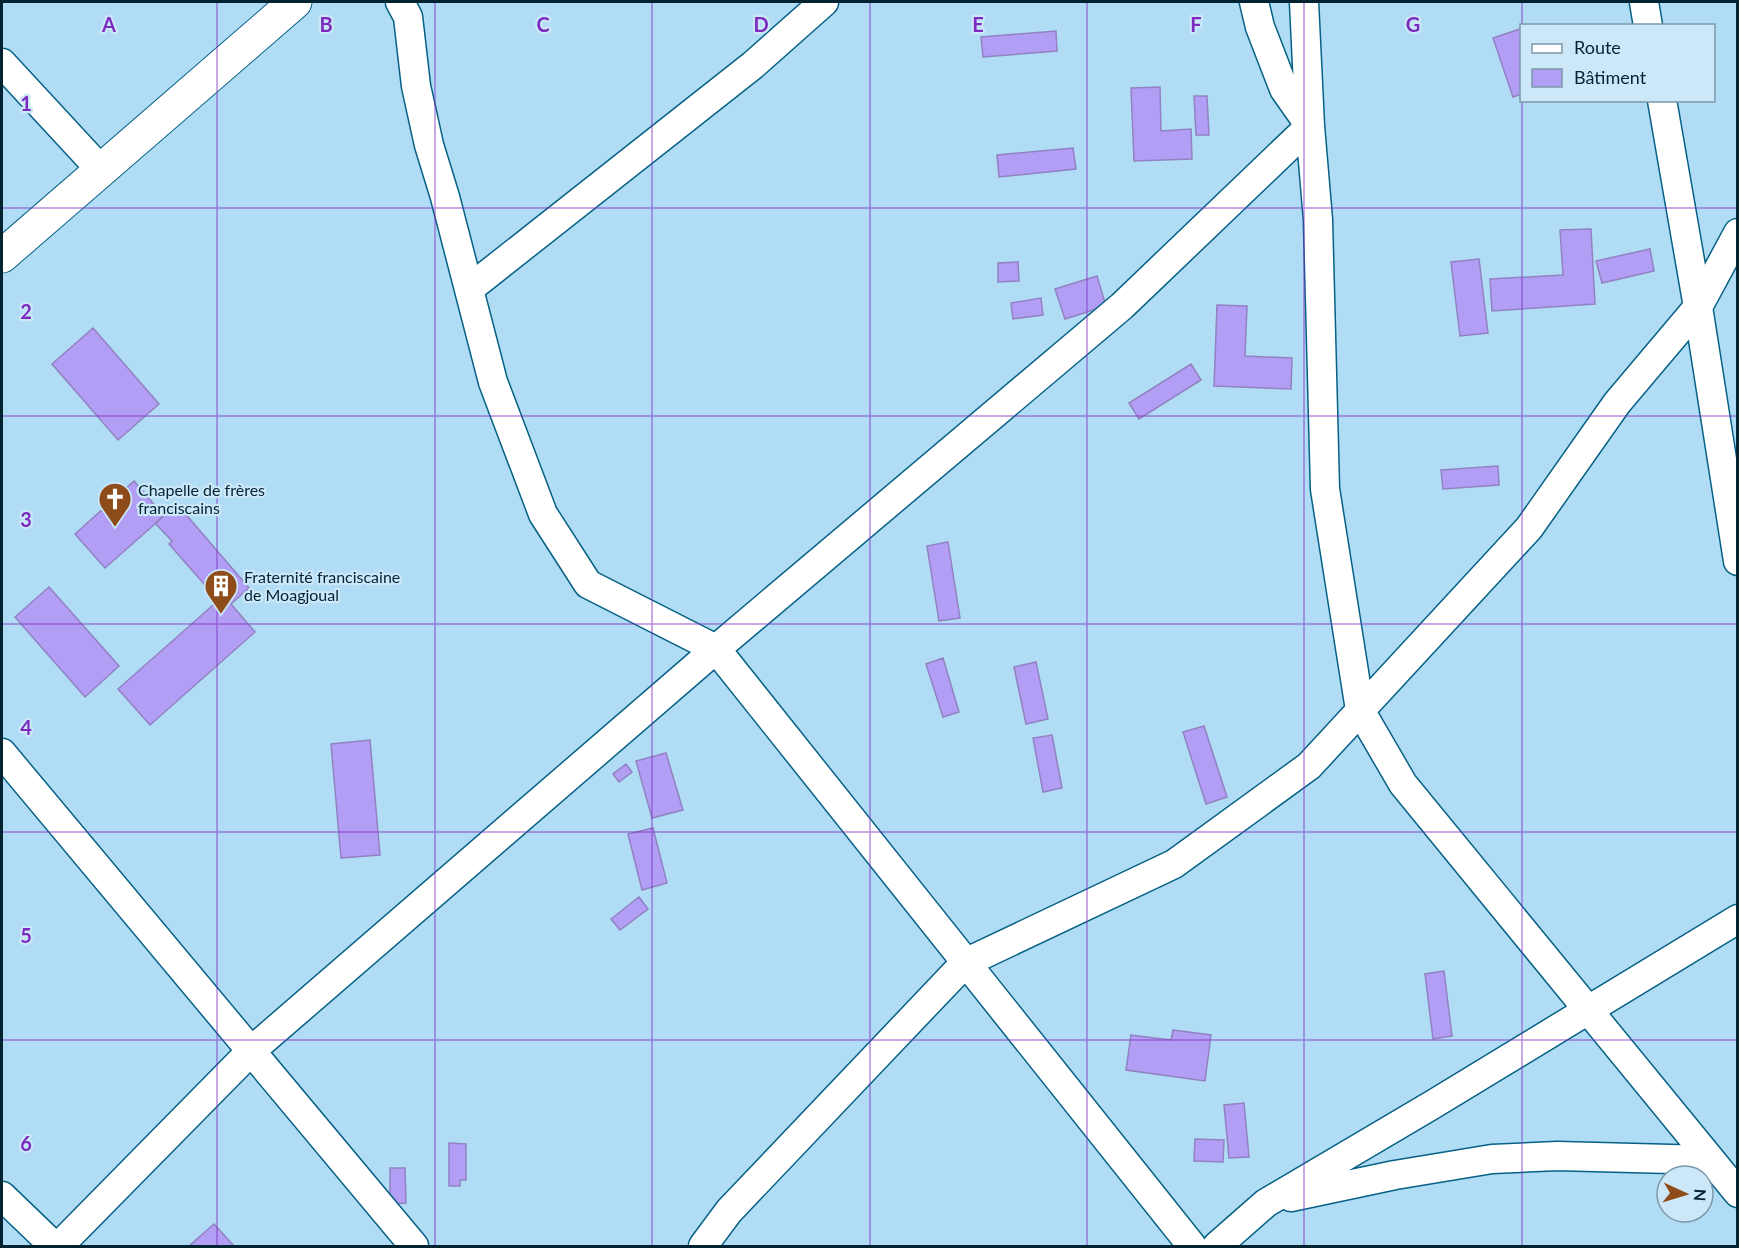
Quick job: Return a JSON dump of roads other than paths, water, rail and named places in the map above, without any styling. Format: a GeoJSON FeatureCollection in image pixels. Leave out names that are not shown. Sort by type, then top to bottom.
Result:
{"type":"FeatureCollection","features":[{"type":"Feature","properties":{"kind":"main road"},"geometry":{"type":"LineString","coordinates":[[2,256],[295,2]]}},
{"type":"Feature","properties":{"kind":"street"},"geometry":{"type":"LineString","coordinates":[[400,2],[408,17],[416,86],[429,145],[446,197],[493,382],[543,514],[588,584],[716,649],[1192,1246]]}},
{"type":"Feature","properties":{"kind":"street"},"geometry":{"type":"LineString","coordinates":[[469,289],[753,65],[824,2]]}},
{"type":"Feature","properties":{"kind":"street"},"geometry":{"type":"LineString","coordinates":[[1254,2],[1260,27],[1284,89],[1310,126]]}},
{"type":"Feature","properties":{"kind":"street"},"geometry":{"type":"LineString","coordinates":[[1304,2],[1310,126],[1318,219],[1326,489],[1360,710],[1403,784],[1737,1193]]}},
{"type":"Feature","properties":{"kind":"street"},"geometry":{"type":"LineString","coordinates":[[1644,2],[1648,24]]}},
{"type":"Feature","properties":{"kind":"street"},"geometry":{"type":"LineString","coordinates":[[2,63],[101,170]]}},
{"type":"Feature","properties":{"kind":"street"},"geometry":{"type":"LineString","coordinates":[[1662,102],[1698,307],[1737,561]]}},
{"type":"Feature","properties":{"kind":"street"},"geometry":{"type":"LineString","coordinates":[[59,1246],[251,1051],[716,649],[1122,306],[1310,126]]}},
{"type":"Feature","properties":{"kind":"street"},"geometry":{"type":"LineString","coordinates":[[703,1246],[729,1211],[965,963],[1173,864],[1309,766],[1529,528],[1617,403],[1698,307],[1737,233]]}},
{"type":"Feature","properties":{"kind":"street"},"geometry":{"type":"LineString","coordinates":[[2,753],[414,1246]]}},
{"type":"Feature","properties":{"kind":"street"},"geometry":{"type":"LineString","coordinates":[[1216,1246],[1266,1203],[1737,919]]}},
{"type":"Feature","properties":{"kind":"street"},"geometry":{"type":"LineString","coordinates":[[1266,1203],[1395,1175],[1492,1159],[1557,1156],[1709,1160]]}},
{"type":"Feature","properties":{"kind":"street"},"geometry":{"type":"LineString","coordinates":[[2,1196],[54,1246]]}},
{"type":"Feature","properties":{"kind":"place","name":"Chapelle de frères franciscains"},"geometry":{"type":"Point","coordinates":[115,528]}},
{"type":"Feature","properties":{"kind":"place","name":"Fraternité franciscaine de Moagjoual"},"geometry":{"type":"Point","coordinates":[221,615]}}]}
